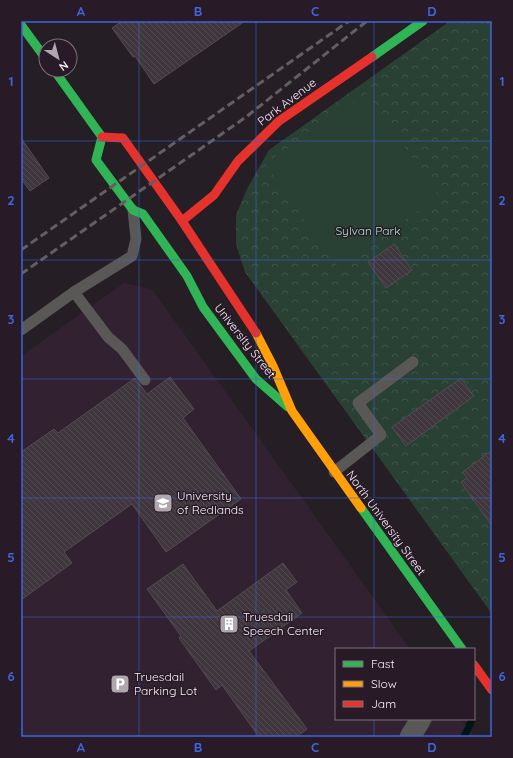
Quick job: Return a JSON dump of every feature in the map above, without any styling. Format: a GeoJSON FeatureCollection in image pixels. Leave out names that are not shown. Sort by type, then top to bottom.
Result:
{"type":"FeatureCollection","features":[{"type":"Feature","properties":{"kind":"street","name":"Park Avenue"},"geometry":{"type":"LineString","coordinates":[[182,221],[214,195],[238,161],[258,139],[279,121],[423,21]]}},
{"type":"Feature","properties":{"kind":"street"},"geometry":{"type":"LineString","coordinates":[[21,25],[38,48]]}},
{"type":"Feature","properties":{"kind":"street"},"geometry":{"type":"LineString","coordinates":[[60,78],[102,137]]}},
{"type":"Feature","properties":{"kind":"street","name":"University Street"},"geometry":{"type":"LineString","coordinates":[[102,137],[123,138],[182,221],[257,335],[274,366],[292,411],[256,379],[203,307],[187,276],[143,214],[133,210],[96,160],[102,137]]}},
{"type":"Feature","properties":{"kind":"street","name":"North University Street"},"geometry":{"type":"LineString","coordinates":[[292,411],[334,472],[461,648]]}},
{"type":"Feature","properties":{"kind":"street"},"geometry":{"type":"LineString","coordinates":[[475,666],[492,690]]}},
{"type":"Feature","properties":{"kind":"street"},"geometry":{"type":"LineString","coordinates":[[410,737],[420,720]]}},
{"type":"Feature","properties":{"kind":"lane"},"geometry":{"type":"LineString","coordinates":[[21,330],[74,292],[132,256],[136,239],[133,210]]}},
{"type":"Feature","properties":{"kind":"lane"},"geometry":{"type":"LineString","coordinates":[[74,292],[108,337],[122,349],[145,380]]}},
{"type":"Feature","properties":{"kind":"lane"},"geometry":{"type":"LineString","coordinates":[[334,472],[381,435],[358,403],[413,362]]}},
{"type":"Feature","properties":{"kind":"shaded area","name":"University of Redlands"},"geometry":{"type":"Polygon","coordinates":[[[124,283],[152,289],[409,648],[335,648],[335,720],[462,720],[475,737],[21,737],[21,356],[124,283]]]}},
{"type":"Feature","properties":{"kind":"green space","name":"Sylvan Park"},"geometry":{"type":"Polygon","coordinates":[[[450,21],[492,21],[492,614],[245,272],[236,244],[236,215],[247,189],[269,150],[450,21]]]}},
{"type":"Feature","properties":{"kind":"green space"},"geometry":{"type":"Polygon","coordinates":[[[367,93],[439,196],[338,267],[265,164],[367,93]]]}},
{"type":"Feature","properties":{"kind":"building"},"geometry":{"type":"Polygon","coordinates":[[[122,21],[245,21],[154,84],[135,56],[133,57],[112,28],[122,21]]]}},
{"type":"Feature","properties":{"kind":"building"},"geometry":{"type":"Polygon","coordinates":[[[21,138],[49,178],[30,191],[21,179],[21,138]]]}},
{"type":"Feature","properties":{"kind":"building"},"geometry":{"type":"Polygon","coordinates":[[[394,244],[412,270],[386,288],[368,262],[394,244]]]}},
{"type":"Feature","properties":{"kind":"building"},"geometry":{"type":"Polygon","coordinates":[[[170,377],[194,409],[183,418],[241,499],[166,552],[132,504],[64,552],[72,563],[21,600],[21,452],[54,429],[58,433],[135,378],[147,394],[170,377]]]}},
{"type":"Feature","properties":{"kind":"building"},"geometry":{"type":"Polygon","coordinates":[[[461,378],[474,396],[406,446],[392,427],[461,378]]]}},
{"type":"Feature","properties":{"kind":"building"},"geometry":{"type":"Polygon","coordinates":[[[492,450],[492,526],[461,482],[467,478],[463,472],[492,450]]]}},
{"type":"Feature","properties":{"kind":"building","name":"Truesdail Speech Center"},"geometry":{"type":"Polygon","coordinates":[[[283,563],[297,582],[286,590],[302,613],[249,651],[307,729],[296,737],[259,737],[222,685],[216,690],[179,638],[181,636],[147,589],[183,564],[217,611],[283,563]]]}},
{"type":"Feature","properties":{"kind":"waterway"},"geometry":{"type":"LineString","coordinates":[[464,737],[471,722]]}},
{"type":"Feature","properties":{"kind":"railway"},"geometry":{"type":"LineString","coordinates":[[21,250],[349,21]]}},
{"type":"Feature","properties":{"kind":"railway"},"geometry":{"type":"LineString","coordinates":[[21,274],[246,117],[367,21]]}},
{"type":"Feature","properties":{"kind":"traffic: fast"},"geometry":{"type":"LineString","coordinates":[[372,57],[423,21]]}},
{"type":"Feature","properties":{"kind":"traffic: fast"},"geometry":{"type":"LineString","coordinates":[[21,25],[38,48]]}},
{"type":"Feature","properties":{"kind":"traffic: fast"},"geometry":{"type":"LineString","coordinates":[[60,78],[102,137],[96,160],[133,210],[143,214],[187,276],[203,307],[256,379],[288,407]]}},
{"type":"Feature","properties":{"kind":"traffic: fast"},"geometry":{"type":"LineString","coordinates":[[361,508],[461,648]]}},
{"type":"Feature","properties":{"kind":"traffic: slow"},"geometry":{"type":"LineString","coordinates":[[256,333],[273,366],[292,411],[361,508]]}},
{"type":"Feature","properties":{"kind":"traffic: jam"},"geometry":{"type":"LineString","coordinates":[[182,221],[214,195],[238,161],[279,121],[372,57]]}},
{"type":"Feature","properties":{"kind":"traffic: jam"},"geometry":{"type":"LineString","coordinates":[[102,137],[123,138],[182,221],[256,333]]}},
{"type":"Feature","properties":{"kind":"traffic: jam"},"geometry":{"type":"LineString","coordinates":[[475,666],[492,690]]}},
{"type":"Feature","properties":{"kind":"place","name":"University of Redlands"},"geometry":{"type":"Point","coordinates":[163,503]}},
{"type":"Feature","properties":{"kind":"place","name":"Truesdail Speech Center"},"geometry":{"type":"Point","coordinates":[229,624]}},
{"type":"Feature","properties":{"kind":"place","name":"Truesdail Parking Lot"},"geometry":{"type":"Point","coordinates":[120,684]}}]}
